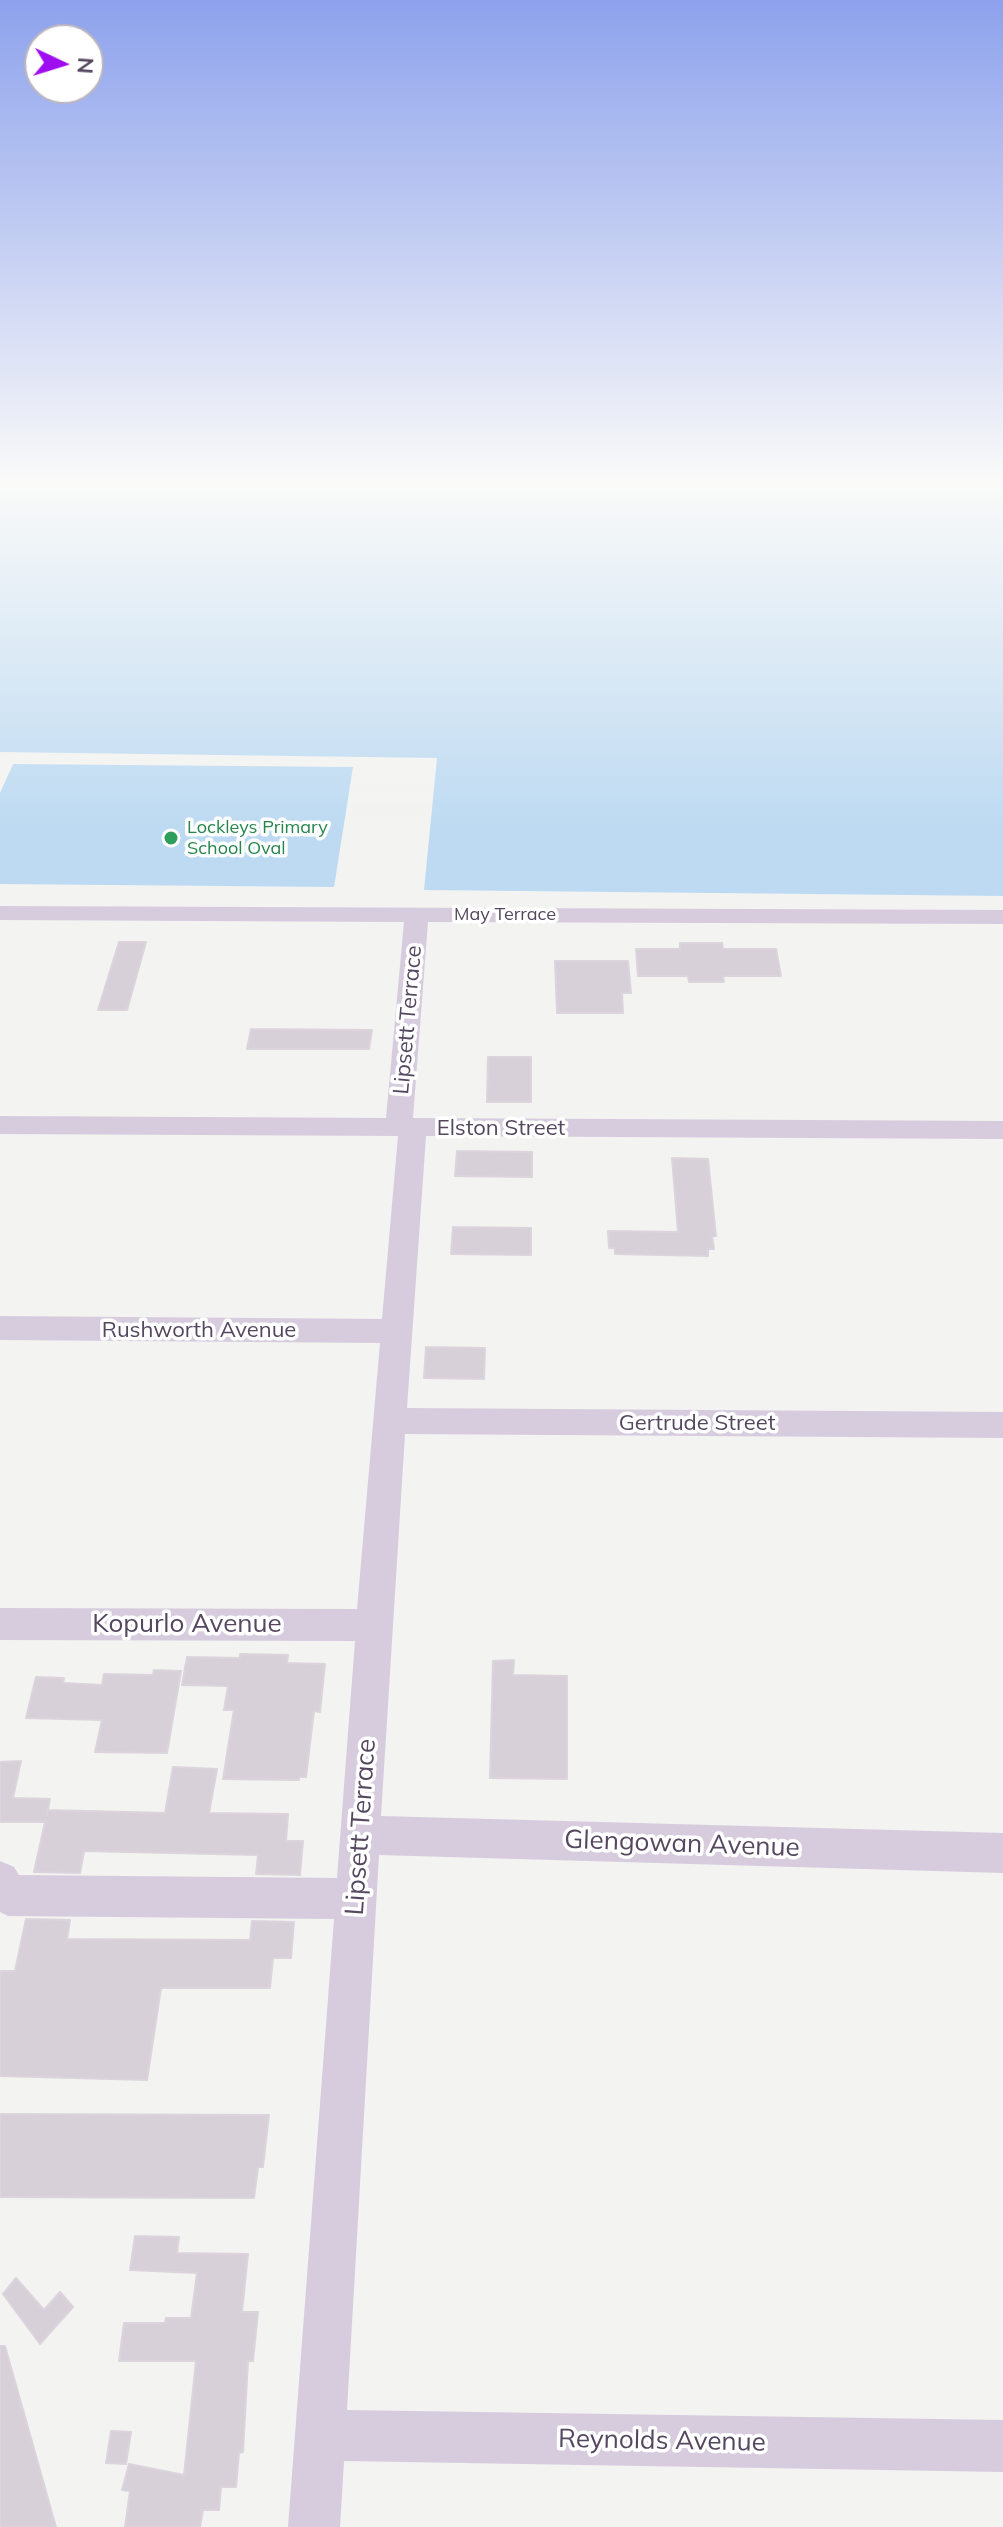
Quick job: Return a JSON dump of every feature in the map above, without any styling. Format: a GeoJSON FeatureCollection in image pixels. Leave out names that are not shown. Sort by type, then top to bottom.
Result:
{"type":"FeatureCollection","features":[{"type":"Feature","properties":{"kind":"street","name":"May Terrace"},"geometry":{"type":"LineString","coordinates":[[2,914],[1003,917]]}},
{"type":"Feature","properties":{"kind":"street","name":"Lipsett Terrace"},"geometry":{"type":"LineString","coordinates":[[314,2527],[374,1625],[397,1331],[417,915]]}},
{"type":"Feature","properties":{"kind":"street","name":"Elston Street"},"geometry":{"type":"LineString","coordinates":[[0,1125],[1003,1130]]}},
{"type":"Feature","properties":{"kind":"street","name":"Rushworth Avenue"},"geometry":{"type":"LineString","coordinates":[[0,1328],[397,1331]]}},
{"type":"Feature","properties":{"kind":"street","name":"Gertrude Street"},"geometry":{"type":"LineString","coordinates":[[391,1421],[1003,1425]]}},
{"type":"Feature","properties":{"kind":"street","name":"Kopurlo Avenue"},"geometry":{"type":"LineString","coordinates":[[0,1624],[374,1625]]}},
{"type":"Feature","properties":{"kind":"street","name":"Glengowan Avenue"},"geometry":{"type":"LineString","coordinates":[[360,1835],[1003,1853]]}},
{"type":"Feature","properties":{"kind":"street"},"geometry":{"type":"LineString","coordinates":[[3,1893],[356,1899]]}},
{"type":"Feature","properties":{"kind":"street","name":"Reynolds Avenue"},"geometry":{"type":"LineString","coordinates":[[320,2435],[1003,2446]]}},
{"type":"Feature","properties":{"kind":"shaded area"},"geometry":{"type":"Polygon","coordinates":[[[0,596],[1003,596],[1003,896],[424,890],[437,758],[0,752],[0,596]]]}},
{"type":"Feature","properties":{"kind":"shaded area","name":"Lockleys Primary School Oval"},"geometry":{"type":"Polygon","coordinates":[[[13,764],[353,767],[334,887],[0,884],[0,793],[13,764]]]}},
{"type":"Feature","properties":{"kind":"building"},"geometry":{"type":"Polygon","coordinates":[[[119,942],[146,942],[127,1010],[98,1010],[119,942]]]}},
{"type":"Feature","properties":{"kind":"building"},"geometry":{"type":"Polygon","coordinates":[[[680,943],[722,943],[723,949],[776,949],[781,976],[723,976],[724,982],[689,982],[688,976],[638,976],[636,949],[680,949],[680,943]]]}},
{"type":"Feature","properties":{"kind":"building"},"geometry":{"type":"Polygon","coordinates":[[[555,961],[628,961],[631,993],[622,993],[623,1013],[557,1013],[555,961]]]}},
{"type":"Feature","properties":{"kind":"building"},"geometry":{"type":"Polygon","coordinates":[[[251,1029],[372,1030],[369,1049],[247,1049],[251,1029]]]}},
{"type":"Feature","properties":{"kind":"building"},"geometry":{"type":"Polygon","coordinates":[[[488,1057],[531,1057],[531,1102],[487,1102],[488,1057]]]}},
{"type":"Feature","properties":{"kind":"building"},"geometry":{"type":"Polygon","coordinates":[[[457,1151],[532,1152],[532,1177],[455,1176],[457,1151]]]}},
{"type":"Feature","properties":{"kind":"building"},"geometry":{"type":"Polygon","coordinates":[[[672,1158],[708,1159],[716,1236],[712,1236],[714,1249],[708,1249],[708,1256],[615,1254],[615,1248],[609,1248],[608,1231],[678,1232],[672,1158]]]}},
{"type":"Feature","properties":{"kind":"building"},"geometry":{"type":"Polygon","coordinates":[[[453,1227],[531,1228],[531,1255],[451,1254],[453,1227]]]}},
{"type":"Feature","properties":{"kind":"building"},"geometry":{"type":"Polygon","coordinates":[[[426,1347],[485,1348],[484,1379],[424,1378],[426,1347]]]}},
{"type":"Feature","properties":{"kind":"building"},"geometry":{"type":"Polygon","coordinates":[[[240,1654],[288,1655],[287,1663],[325,1664],[320,1712],[314,1711],[306,1777],[299,1777],[299,1780],[223,1779],[234,1710],[224,1710],[228,1686],[182,1685],[187,1657],[240,1658],[240,1654]]]}},
{"type":"Feature","properties":{"kind":"building"},"geometry":{"type":"Polygon","coordinates":[[[514,1660],[513,1675],[567,1676],[567,1779],[490,1778],[493,1661],[514,1660]]]}},
{"type":"Feature","properties":{"kind":"building"},"geometry":{"type":"Polygon","coordinates":[[[154,1670],[181,1671],[167,1753],[95,1752],[102,1720],[26,1718],[36,1677],[64,1678],[63,1683],[102,1685],[104,1674],[153,1675],[154,1670]]]}},
{"type":"Feature","properties":{"kind":"building"},"geometry":{"type":"Polygon","coordinates":[[[21,1761],[13,1798],[50,1799],[47,1815],[48,1810],[165,1813],[173,1767],[217,1769],[209,1813],[288,1814],[286,1841],[303,1841],[300,1875],[256,1874],[258,1855],[84,1851],[80,1873],[34,1872],[45,1822],[0,1822],[0,1762],[21,1761]]]}},
{"type":"Feature","properties":{"kind":"building"},"geometry":{"type":"Polygon","coordinates":[[[26,1919],[70,1920],[67,1939],[250,1940],[252,1921],[294,1922],[291,1958],[273,1958],[270,1988],[161,1988],[147,2080],[0,2076],[0,1971],[15,1971],[26,1919]]]}},
{"type":"Feature","properties":{"kind":"building"},"geometry":{"type":"Polygon","coordinates":[[[0,2114],[269,2115],[263,2167],[258,2167],[254,2198],[0,2197],[0,2114]]]}},
{"type":"Feature","properties":{"kind":"building"},"geometry":{"type":"Polygon","coordinates":[[[135,2236],[179,2237],[177,2253],[248,2254],[242,2312],[258,2312],[253,2361],[248,2361],[243,2452],[239,2453],[236,2487],[221,2487],[219,2510],[203,2510],[200,2527],[125,2527],[130,2491],[122,2490],[129,2464],[184,2475],[196,2361],[119,2361],[124,2323],[165,2323],[166,2318],[191,2318],[197,2273],[130,2270],[135,2236]]]}},
{"type":"Feature","properties":{"kind":"building"},"geometry":{"type":"Polygon","coordinates":[[[16,2278],[44,2310],[60,2292],[73,2307],[40,2344],[3,2294],[16,2278]]]}},
{"type":"Feature","properties":{"kind":"building"},"geometry":{"type":"Polygon","coordinates":[[[0,2346],[5,2346],[56,2527],[0,2527],[0,2346]]]}},
{"type":"Feature","properties":{"kind":"building"},"geometry":{"type":"Polygon","coordinates":[[[111,2431],[131,2432],[126,2464],[106,2463],[111,2431]]]}},
{"type":"Feature","properties":{"kind":"place","name":"Lockleys Primary School Oval"},"geometry":{"type":"Point","coordinates":[171,838]}}]}
